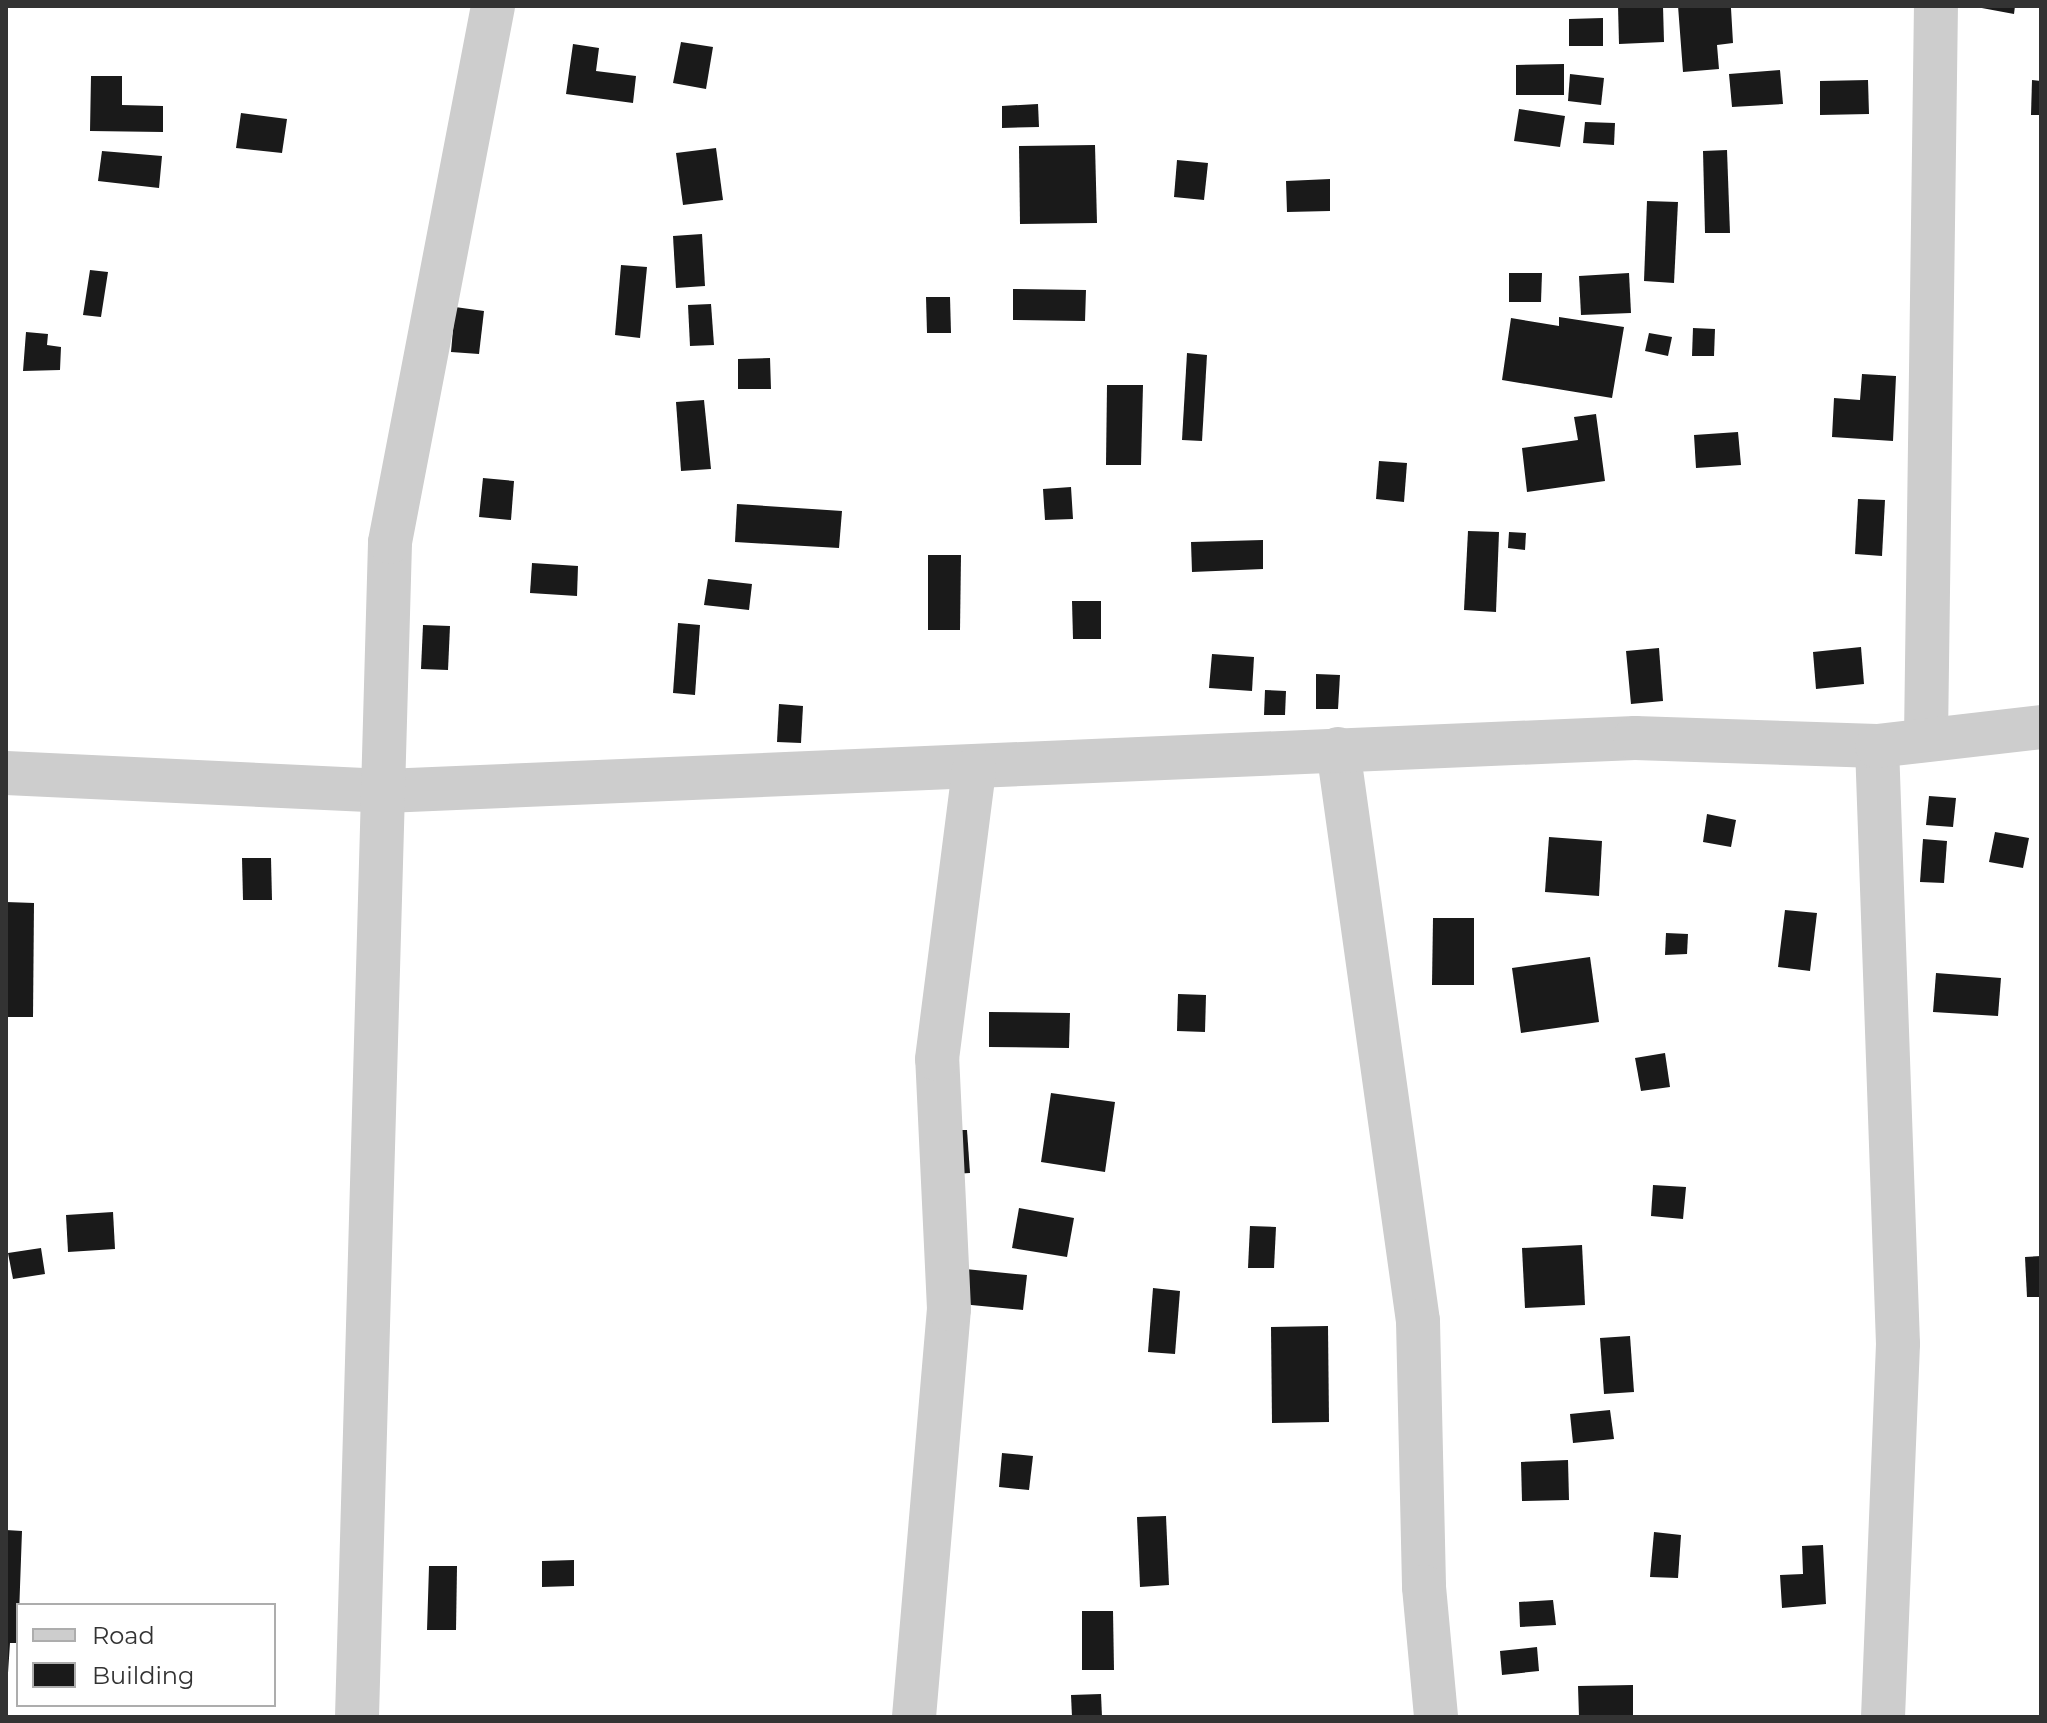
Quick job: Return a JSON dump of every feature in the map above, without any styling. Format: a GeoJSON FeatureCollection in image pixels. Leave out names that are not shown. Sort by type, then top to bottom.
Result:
{"type":"FeatureCollection","features":[{"type":"Feature","properties":{"kind":"street"},"geometry":{"type":"LineString","coordinates":[[357,1717],[390,542],[493,6]]}},
{"type":"Feature","properties":{"kind":"street"},"geometry":{"type":"LineString","coordinates":[[1926,738],[1936,6]]}},
{"type":"Feature","properties":{"kind":"street"},"geometry":{"type":"LineString","coordinates":[[6,773],[385,791],[974,769],[1338,749],[1635,738],[1877,746],[2041,727]]}},
{"type":"Feature","properties":{"kind":"street"},"geometry":{"type":"LineString","coordinates":[[1877,746],[1898,1344],[1883,1717]]}},
{"type":"Feature","properties":{"kind":"street"},"geometry":{"type":"LineString","coordinates":[[1338,749],[1418,1321],[1436,1717]]}},
{"type":"Feature","properties":{"kind":"street"},"geometry":{"type":"LineString","coordinates":[[914,1717],[949,1309],[937,1059],[974,769]]}},
{"type":"Feature","properties":{"kind":"building"},"geometry":{"type":"Polygon","coordinates":[[[1618,6],[1663,6],[1664,42],[1619,44],[1618,6]]]}},
{"type":"Feature","properties":{"kind":"building"},"geometry":{"type":"Polygon","coordinates":[[[1678,6],[1731,8],[1733,43],[1717,45],[1719,69],[1683,72],[1678,6]]]}},
{"type":"Feature","properties":{"kind":"building"},"geometry":{"type":"Polygon","coordinates":[[[1971,6],[2015,6],[2014,14],[1971,6]]]}},
{"type":"Feature","properties":{"kind":"building"},"geometry":{"type":"Polygon","coordinates":[[[1603,18],[1603,46],[1569,46],[1569,19],[1603,18]]]}},
{"type":"Feature","properties":{"kind":"building"},"geometry":{"type":"Polygon","coordinates":[[[681,42],[713,47],[706,89],[673,83],[681,42]]]}},
{"type":"Feature","properties":{"kind":"building"},"geometry":{"type":"Polygon","coordinates":[[[573,44],[599,48],[596,71],[636,76],[633,103],[566,94],[573,44]]]}},
{"type":"Feature","properties":{"kind":"building"},"geometry":{"type":"Polygon","coordinates":[[[1564,64],[1564,95],[1516,95],[1516,65],[1564,64]]]}},
{"type":"Feature","properties":{"kind":"building"},"geometry":{"type":"Polygon","coordinates":[[[1780,70],[1783,104],[1732,107],[1729,74],[1780,70]]]}},
{"type":"Feature","properties":{"kind":"building"},"geometry":{"type":"Polygon","coordinates":[[[1570,74],[1604,78],[1601,105],[1568,101],[1570,74]]]}},
{"type":"Feature","properties":{"kind":"building"},"geometry":{"type":"Polygon","coordinates":[[[91,76],[122,76],[122,105],[163,106],[163,132],[90,131],[91,76]]]}},
{"type":"Feature","properties":{"kind":"building"},"geometry":{"type":"Polygon","coordinates":[[[1868,80],[1869,114],[1820,115],[1820,81],[1868,80]]]}},
{"type":"Feature","properties":{"kind":"building"},"geometry":{"type":"Polygon","coordinates":[[[2032,80],[2041,81],[2041,115],[2031,115],[2032,80]]]}},
{"type":"Feature","properties":{"kind":"building"},"geometry":{"type":"Polygon","coordinates":[[[1038,104],[1039,127],[1002,128],[1002,106],[1038,104]]]}},
{"type":"Feature","properties":{"kind":"building"},"geometry":{"type":"Polygon","coordinates":[[[1519,109],[1565,116],[1560,147],[1514,141],[1519,109]]]}},
{"type":"Feature","properties":{"kind":"building"},"geometry":{"type":"Polygon","coordinates":[[[241,113],[287,119],[282,153],[236,148],[241,113]]]}},
{"type":"Feature","properties":{"kind":"building"},"geometry":{"type":"Polygon","coordinates":[[[1585,122],[1615,123],[1614,145],[1583,143],[1585,122]]]}},
{"type":"Feature","properties":{"kind":"building"},"geometry":{"type":"Polygon","coordinates":[[[1095,145],[1097,223],[1020,224],[1019,146],[1095,145]]]}},
{"type":"Feature","properties":{"kind":"building"},"geometry":{"type":"Polygon","coordinates":[[[716,148],[723,200],[683,205],[676,153],[716,148]]]}},
{"type":"Feature","properties":{"kind":"building"},"geometry":{"type":"Polygon","coordinates":[[[1727,150],[1730,233],[1705,233],[1703,151],[1727,150]]]}},
{"type":"Feature","properties":{"kind":"building"},"geometry":{"type":"Polygon","coordinates":[[[102,151],[162,156],[159,188],[98,181],[102,151]]]}},
{"type":"Feature","properties":{"kind":"building"},"geometry":{"type":"Polygon","coordinates":[[[1177,160],[1208,163],[1204,200],[1174,197],[1177,160]]]}},
{"type":"Feature","properties":{"kind":"building"},"geometry":{"type":"Polygon","coordinates":[[[1330,179],[1330,211],[1287,212],[1286,181],[1330,179]]]}},
{"type":"Feature","properties":{"kind":"building"},"geometry":{"type":"Polygon","coordinates":[[[1647,201],[1678,202],[1674,283],[1644,281],[1647,201]]]}},
{"type":"Feature","properties":{"kind":"building"},"geometry":{"type":"Polygon","coordinates":[[[702,234],[705,286],[676,288],[673,236],[702,234]]]}},
{"type":"Feature","properties":{"kind":"building"},"geometry":{"type":"Polygon","coordinates":[[[621,265],[647,267],[640,338],[615,335],[621,265]]]}},
{"type":"Feature","properties":{"kind":"building"},"geometry":{"type":"Polygon","coordinates":[[[90,270],[108,272],[101,317],[83,315],[90,270]]]}},
{"type":"Feature","properties":{"kind":"building"},"geometry":{"type":"Polygon","coordinates":[[[1509,273],[1542,273],[1541,302],[1509,302],[1509,273]]]}},
{"type":"Feature","properties":{"kind":"building"},"geometry":{"type":"Polygon","coordinates":[[[1629,273],[1631,313],[1581,315],[1579,276],[1629,273]]]}},
{"type":"Feature","properties":{"kind":"building"},"geometry":{"type":"Polygon","coordinates":[[[1013,289],[1086,290],[1085,321],[1013,320],[1013,289]]]}},
{"type":"Feature","properties":{"kind":"building"},"geometry":{"type":"Polygon","coordinates":[[[926,297],[950,297],[951,333],[927,333],[926,297]]]}},
{"type":"Feature","properties":{"kind":"building"},"geometry":{"type":"Polygon","coordinates":[[[711,304],[714,345],[690,346],[688,305],[711,304]]]}},
{"type":"Feature","properties":{"kind":"building"},"geometry":{"type":"Polygon","coordinates":[[[455,307],[484,311],[479,354],[451,352],[455,307]]]}},
{"type":"Feature","properties":{"kind":"building"},"geometry":{"type":"Polygon","coordinates":[[[1559,317],[1624,327],[1612,398],[1502,380],[1511,318],[1559,326],[1559,317]]]}},
{"type":"Feature","properties":{"kind":"building"},"geometry":{"type":"Polygon","coordinates":[[[1693,328],[1715,329],[1714,356],[1692,356],[1693,328]]]}},
{"type":"Feature","properties":{"kind":"building"},"geometry":{"type":"Polygon","coordinates":[[[26,332],[48,334],[47,345],[61,347],[60,370],[23,371],[26,332]]]}},
{"type":"Feature","properties":{"kind":"building"},"geometry":{"type":"Polygon","coordinates":[[[1649,333],[1672,337],[1668,356],[1645,351],[1649,333]]]}},
{"type":"Feature","properties":{"kind":"building"},"geometry":{"type":"Polygon","coordinates":[[[1187,353],[1207,355],[1202,441],[1182,440],[1187,353]]]}},
{"type":"Feature","properties":{"kind":"building"},"geometry":{"type":"Polygon","coordinates":[[[770,358],[771,389],[738,389],[738,359],[770,358]]]}},
{"type":"Feature","properties":{"kind":"building"},"geometry":{"type":"Polygon","coordinates":[[[1862,374],[1896,376],[1893,441],[1832,437],[1834,398],[1860,400],[1862,374]]]}},
{"type":"Feature","properties":{"kind":"building"},"geometry":{"type":"Polygon","coordinates":[[[1107,385],[1143,385],[1141,465],[1106,465],[1107,385]]]}},
{"type":"Feature","properties":{"kind":"building"},"geometry":{"type":"Polygon","coordinates":[[[704,400],[711,469],[681,471],[676,402],[704,400]]]}},
{"type":"Feature","properties":{"kind":"building"},"geometry":{"type":"Polygon","coordinates":[[[1596,414],[1605,481],[1527,492],[1522,448],[1578,440],[1574,417],[1596,414]]]}},
{"type":"Feature","properties":{"kind":"building"},"geometry":{"type":"Polygon","coordinates":[[[1738,432],[1741,465],[1696,468],[1694,435],[1738,432]]]}},
{"type":"Feature","properties":{"kind":"building"},"geometry":{"type":"Polygon","coordinates":[[[1379,461],[1407,463],[1404,502],[1376,499],[1379,461]]]}},
{"type":"Feature","properties":{"kind":"building"},"geometry":{"type":"Polygon","coordinates":[[[483,478],[514,481],[511,520],[479,517],[483,478]]]}},
{"type":"Feature","properties":{"kind":"building"},"geometry":{"type":"Polygon","coordinates":[[[1071,487],[1073,519],[1045,520],[1043,489],[1071,487]]]}},
{"type":"Feature","properties":{"kind":"building"},"geometry":{"type":"Polygon","coordinates":[[[1858,499],[1885,500],[1882,556],[1855,554],[1858,499]]]}},
{"type":"Feature","properties":{"kind":"building"},"geometry":{"type":"Polygon","coordinates":[[[737,504],[842,511],[839,548],[735,542],[737,504]]]}},
{"type":"Feature","properties":{"kind":"building"},"geometry":{"type":"Polygon","coordinates":[[[1468,531],[1499,532],[1496,612],[1464,610],[1468,531]]]}},
{"type":"Feature","properties":{"kind":"building"},"geometry":{"type":"Polygon","coordinates":[[[1509,532],[1526,533],[1525,550],[1508,548],[1509,532]]]}},
{"type":"Feature","properties":{"kind":"building"},"geometry":{"type":"Polygon","coordinates":[[[1263,540],[1263,569],[1192,572],[1191,542],[1263,540]]]}},
{"type":"Feature","properties":{"kind":"building"},"geometry":{"type":"Polygon","coordinates":[[[928,555],[961,555],[960,630],[928,630],[928,555]]]}},
{"type":"Feature","properties":{"kind":"building"},"geometry":{"type":"Polygon","coordinates":[[[532,563],[578,566],[577,596],[530,593],[532,563]]]}},
{"type":"Feature","properties":{"kind":"building"},"geometry":{"type":"Polygon","coordinates":[[[708,579],[752,584],[749,610],[704,605],[708,579]]]}},
{"type":"Feature","properties":{"kind":"building"},"geometry":{"type":"Polygon","coordinates":[[[1072,601],[1101,601],[1101,639],[1073,639],[1072,601]]]}},
{"type":"Feature","properties":{"kind":"building"},"geometry":{"type":"Polygon","coordinates":[[[678,623],[700,625],[695,695],[673,693],[678,623]]]}},
{"type":"Feature","properties":{"kind":"building"},"geometry":{"type":"Polygon","coordinates":[[[423,625],[450,626],[448,670],[421,669],[423,625]]]}},
{"type":"Feature","properties":{"kind":"building"},"geometry":{"type":"Polygon","coordinates":[[[1861,647],[1864,684],[1816,689],[1813,652],[1861,647]]]}},
{"type":"Feature","properties":{"kind":"building"},"geometry":{"type":"Polygon","coordinates":[[[1659,648],[1663,701],[1631,704],[1626,651],[1659,648]]]}},
{"type":"Feature","properties":{"kind":"building"},"geometry":{"type":"Polygon","coordinates":[[[1212,654],[1254,657],[1252,691],[1209,688],[1212,654]]]}},
{"type":"Feature","properties":{"kind":"building"},"geometry":{"type":"Polygon","coordinates":[[[1316,674],[1340,675],[1338,709],[1316,709],[1316,674]]]}},
{"type":"Feature","properties":{"kind":"building"},"geometry":{"type":"Polygon","coordinates":[[[1265,690],[1286,691],[1285,715],[1264,715],[1265,690]]]}},
{"type":"Feature","properties":{"kind":"building"},"geometry":{"type":"Polygon","coordinates":[[[779,704],[803,706],[801,743],[777,742],[779,704]]]}},
{"type":"Feature","properties":{"kind":"building"},"geometry":{"type":"Polygon","coordinates":[[[1929,796],[1956,798],[1953,827],[1926,825],[1929,796]]]}},
{"type":"Feature","properties":{"kind":"building"},"geometry":{"type":"Polygon","coordinates":[[[1707,814],[1736,820],[1731,847],[1703,842],[1707,814]]]}},
{"type":"Feature","properties":{"kind":"building"},"geometry":{"type":"Polygon","coordinates":[[[1995,832],[2029,838],[2023,868],[1989,862],[1995,832]]]}},
{"type":"Feature","properties":{"kind":"building"},"geometry":{"type":"Polygon","coordinates":[[[1549,837],[1602,841],[1599,896],[1545,892],[1549,837]]]}},
{"type":"Feature","properties":{"kind":"building"},"geometry":{"type":"Polygon","coordinates":[[[1923,839],[1947,841],[1944,883],[1920,882],[1923,839]]]}},
{"type":"Feature","properties":{"kind":"building"},"geometry":{"type":"Polygon","coordinates":[[[242,858],[271,858],[272,900],[243,900],[242,858]]]}},
{"type":"Feature","properties":{"kind":"building"},"geometry":{"type":"Polygon","coordinates":[[[6,902],[34,903],[33,1017],[6,1017],[6,902]]]}},
{"type":"Feature","properties":{"kind":"building"},"geometry":{"type":"Polygon","coordinates":[[[1785,910],[1817,913],[1810,971],[1778,967],[1785,910]]]}},
{"type":"Feature","properties":{"kind":"building"},"geometry":{"type":"Polygon","coordinates":[[[1433,918],[1474,918],[1474,985],[1432,985],[1433,918]]]}},
{"type":"Feature","properties":{"kind":"building"},"geometry":{"type":"Polygon","coordinates":[[[1666,933],[1688,934],[1687,954],[1665,955],[1666,933]]]}},
{"type":"Feature","properties":{"kind":"building"},"geometry":{"type":"Polygon","coordinates":[[[1590,957],[1599,1022],[1521,1033],[1512,968],[1590,957]]]}},
{"type":"Feature","properties":{"kind":"building"},"geometry":{"type":"Polygon","coordinates":[[[1936,973],[2001,978],[1998,1016],[1933,1012],[1936,973]]]}},
{"type":"Feature","properties":{"kind":"building"},"geometry":{"type":"Polygon","coordinates":[[[1178,994],[1206,995],[1205,1032],[1177,1031],[1178,994]]]}},
{"type":"Feature","properties":{"kind":"building"},"geometry":{"type":"Polygon","coordinates":[[[989,1012],[1070,1013],[1069,1048],[989,1047],[989,1012]]]}},
{"type":"Feature","properties":{"kind":"building"},"geometry":{"type":"Polygon","coordinates":[[[1665,1053],[1670,1087],[1641,1091],[1635,1058],[1665,1053]]]}},
{"type":"Feature","properties":{"kind":"building"},"geometry":{"type":"Polygon","coordinates":[[[1051,1093],[1115,1102],[1105,1172],[1041,1162],[1051,1093]]]}},
{"type":"Feature","properties":{"kind":"building"},"geometry":{"type":"Polygon","coordinates":[[[948,1130],[967,1130],[970,1173],[952,1174],[948,1130]]]}},
{"type":"Feature","properties":{"kind":"building"},"geometry":{"type":"Polygon","coordinates":[[[1653,1185],[1686,1187],[1683,1219],[1651,1216],[1653,1185]]]}},
{"type":"Feature","properties":{"kind":"building"},"geometry":{"type":"Polygon","coordinates":[[[1019,1208],[1074,1218],[1067,1257],[1012,1248],[1019,1208]]]}},
{"type":"Feature","properties":{"kind":"building"},"geometry":{"type":"Polygon","coordinates":[[[113,1212],[115,1249],[68,1252],[66,1215],[113,1212]]]}},
{"type":"Feature","properties":{"kind":"building"},"geometry":{"type":"Polygon","coordinates":[[[1250,1226],[1276,1227],[1274,1268],[1248,1268],[1250,1226]]]}},
{"type":"Feature","properties":{"kind":"building"},"geometry":{"type":"Polygon","coordinates":[[[1582,1245],[1585,1305],[1525,1308],[1522,1248],[1582,1245]]]}},
{"type":"Feature","properties":{"kind":"building"},"geometry":{"type":"Polygon","coordinates":[[[41,1248],[45,1274],[13,1279],[8,1253],[41,1248]]]}},
{"type":"Feature","properties":{"kind":"building"},"geometry":{"type":"Polygon","coordinates":[[[2041,1256],[2041,1297],[2027,1297],[2025,1257],[2041,1256]]]}},
{"type":"Feature","properties":{"kind":"building"},"geometry":{"type":"Polygon","coordinates":[[[965,1269],[1027,1275],[1023,1310],[961,1304],[965,1269]]]}},
{"type":"Feature","properties":{"kind":"building"},"geometry":{"type":"Polygon","coordinates":[[[1153,1288],[1180,1291],[1175,1354],[1148,1352],[1153,1288]]]}},
{"type":"Feature","properties":{"kind":"building"},"geometry":{"type":"Polygon","coordinates":[[[1328,1326],[1329,1422],[1272,1423],[1271,1327],[1328,1326]]]}},
{"type":"Feature","properties":{"kind":"building"},"geometry":{"type":"Polygon","coordinates":[[[1630,1336],[1634,1392],[1604,1394],[1600,1338],[1630,1336]]]}},
{"type":"Feature","properties":{"kind":"building"},"geometry":{"type":"Polygon","coordinates":[[[1610,1410],[1614,1439],[1573,1443],[1570,1414],[1610,1410]]]}},
{"type":"Feature","properties":{"kind":"building"},"geometry":{"type":"Polygon","coordinates":[[[1002,1453],[1033,1456],[1029,1490],[999,1487],[1002,1453]]]}},
{"type":"Feature","properties":{"kind":"building"},"geometry":{"type":"Polygon","coordinates":[[[1568,1460],[1569,1500],[1522,1501],[1521,1462],[1568,1460]]]}},
{"type":"Feature","properties":{"kind":"building"},"geometry":{"type":"Polygon","coordinates":[[[1166,1516],[1169,1585],[1140,1587],[1137,1517],[1166,1516]]]}},
{"type":"Feature","properties":{"kind":"building"},"geometry":{"type":"Polygon","coordinates":[[[6,1530],[22,1531],[16,1643],[10,1643],[8,1673],[6,1530]]]}},
{"type":"Feature","properties":{"kind":"building"},"geometry":{"type":"Polygon","coordinates":[[[1654,1532],[1681,1535],[1678,1578],[1650,1577],[1654,1532]]]}},
{"type":"Feature","properties":{"kind":"building"},"geometry":{"type":"Polygon","coordinates":[[[1823,1545],[1826,1604],[1782,1608],[1780,1575],[1803,1574],[1802,1546],[1823,1545]]]}},
{"type":"Feature","properties":{"kind":"building"},"geometry":{"type":"Polygon","coordinates":[[[574,1560],[574,1586],[542,1587],[542,1561],[574,1560]]]}},
{"type":"Feature","properties":{"kind":"building"},"geometry":{"type":"Polygon","coordinates":[[[429,1566],[457,1566],[456,1630],[427,1630],[429,1566]]]}},
{"type":"Feature","properties":{"kind":"building"},"geometry":{"type":"Polygon","coordinates":[[[1553,1600],[1556,1625],[1520,1627],[1519,1602],[1553,1600]]]}},
{"type":"Feature","properties":{"kind":"building"},"geometry":{"type":"Polygon","coordinates":[[[1082,1611],[1113,1611],[1114,1670],[1082,1670],[1082,1611]]]}},
{"type":"Feature","properties":{"kind":"building"},"geometry":{"type":"Polygon","coordinates":[[[1537,1647],[1539,1671],[1502,1675],[1500,1651],[1537,1647]]]}},
{"type":"Feature","properties":{"kind":"building"},"geometry":{"type":"Polygon","coordinates":[[[1633,1685],[1633,1717],[1579,1717],[1578,1686],[1633,1685]]]}},
{"type":"Feature","properties":{"kind":"building"},"geometry":{"type":"Polygon","coordinates":[[[1101,1694],[1102,1717],[1072,1717],[1071,1695],[1101,1694]]]}}]}
